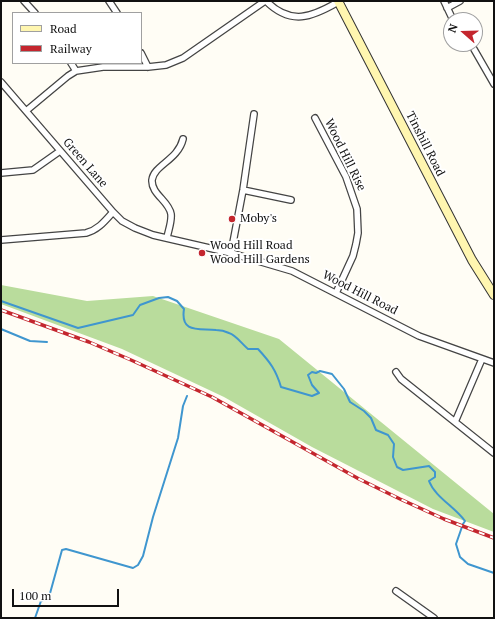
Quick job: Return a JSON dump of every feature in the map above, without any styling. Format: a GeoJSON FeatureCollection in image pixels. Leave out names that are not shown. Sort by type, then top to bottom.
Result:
{"type":"FeatureCollection","features":[{"type":"Feature","properties":{"kind":"street"},"geometry":{"type":"LineString","coordinates":[[24,1],[34,12]]}},
{"type":"Feature","properties":{"kind":"street"},"geometry":{"type":"LineString","coordinates":[[110,1],[116,12]]}},
{"type":"Feature","properties":{"kind":"street"},"geometry":{"type":"LineString","coordinates":[[26,111],[76,71],[103,67],[148,67],[166,65],[183,58],[266,1],[280,12],[296,16],[318,13],[338,1]]}},
{"type":"Feature","properties":{"kind":"street","name":"Tinshill Road"},"geometry":{"type":"LineString","coordinates":[[338,1],[472,260],[494,295]]}},
{"type":"Feature","properties":{"kind":"street"},"geometry":{"type":"LineString","coordinates":[[444,1],[449,12]]}},
{"type":"Feature","properties":{"kind":"street"},"geometry":{"type":"LineString","coordinates":[[447,8],[460,1]]}},
{"type":"Feature","properties":{"kind":"street"},"geometry":{"type":"LineString","coordinates":[[476,52],[494,84]]}},
{"type":"Feature","properties":{"kind":"street"},"geometry":{"type":"LineString","coordinates":[[142,55],[148,67]]}},
{"type":"Feature","properties":{"kind":"street"},"geometry":{"type":"LineString","coordinates":[[72,64],[76,71]]}},
{"type":"Feature","properties":{"kind":"street"},"geometry":{"type":"LineString","coordinates":[[488,71],[494,67]]}},
{"type":"Feature","properties":{"kind":"street","name":"Green Lane"},"geometry":{"type":"LineString","coordinates":[[1,82],[122,221],[153,235],[167,238]]}},
{"type":"Feature","properties":{"kind":"street"},"geometry":{"type":"LineString","coordinates":[[231,253],[243,190],[254,114]]}},
{"type":"Feature","properties":{"kind":"street","name":"Wood Hill Rise"},"geometry":{"type":"LineString","coordinates":[[315,118],[346,177],[358,209],[358,233],[353,256],[336,294]]}},
{"type":"Feature","properties":{"kind":"street"},"geometry":{"type":"LineString","coordinates":[[167,238],[171,214],[170,209],[154,189],[152,184],[153,177],[155,172],[178,152],[182,146],[183,140]]}},
{"type":"Feature","properties":{"kind":"street"},"geometry":{"type":"LineString","coordinates":[[1,173],[33,170],[60,151]]}},
{"type":"Feature","properties":{"kind":"street"},"geometry":{"type":"LineString","coordinates":[[243,190],[291,200]]}},
{"type":"Feature","properties":{"kind":"street"},"geometry":{"type":"LineString","coordinates":[[1,240],[92,232],[98,228],[113,212]]}},
{"type":"Feature","properties":{"kind":"street","name":"Wood Hill Road"},"geometry":{"type":"LineString","coordinates":[[167,238],[283,267],[419,336],[494,363]]}},
{"type":"Feature","properties":{"kind":"street"},"geometry":{"type":"LineString","coordinates":[[455,422],[482,359]]}},
{"type":"Feature","properties":{"kind":"street"},"geometry":{"type":"LineString","coordinates":[[396,372],[401,380],[494,453]]}},
{"type":"Feature","properties":{"kind":"street"},"geometry":{"type":"LineString","coordinates":[[396,592],[434,618]]}},
{"type":"Feature","properties":{"kind":"green space"},"geometry":{"type":"Polygon","coordinates":[[[1,285],[87,301],[153,296],[279,339],[494,514],[494,532],[433,509],[312,447],[224,397],[122,349],[1,304],[1,285]]]}},
{"type":"Feature","properties":{"kind":"waterway"},"geometry":{"type":"LineString","coordinates":[[1,301],[78,328],[133,315],[140,305],[159,298],[168,297],[177,301],[184,309],[185,323],[188,326],[198,329],[219,330],[226,332],[232,334],[248,349],[258,349],[272,366],[281,387],[312,396],[319,393],[312,385],[308,375],[312,372],[316,373],[320,371],[332,374],[344,389],[350,402],[364,411],[371,418],[376,430],[388,435],[394,444],[393,457],[397,467],[403,470],[429,466],[435,472],[435,477],[429,481],[432,487],[440,497],[465,521],[456,544],[460,557],[468,564],[494,573]]}},
{"type":"Feature","properties":{"kind":"waterway"},"geometry":{"type":"LineString","coordinates":[[1,329],[30,341],[47,342]]}},
{"type":"Feature","properties":{"kind":"waterway"},"geometry":{"type":"LineString","coordinates":[[35,618],[41,601],[49,597],[62,550],[66,549],[133,568],[138,565],[143,556],[153,517],[178,438],[183,406],[187,396]]}},
{"type":"Feature","properties":{"kind":"railway"},"geometry":{"type":"LineString","coordinates":[[1,310],[89,342],[212,397],[359,479],[444,519],[494,538]]}},
{"type":"Feature","properties":{"kind":"place","name":"Moby's"},"geometry":{"type":"Point","coordinates":[232,219]}},
{"type":"Feature","properties":{"kind":"place","name":"Wood Hill Road Wood Hill Gardens"},"geometry":{"type":"Point","coordinates":[202,253]}}]}
